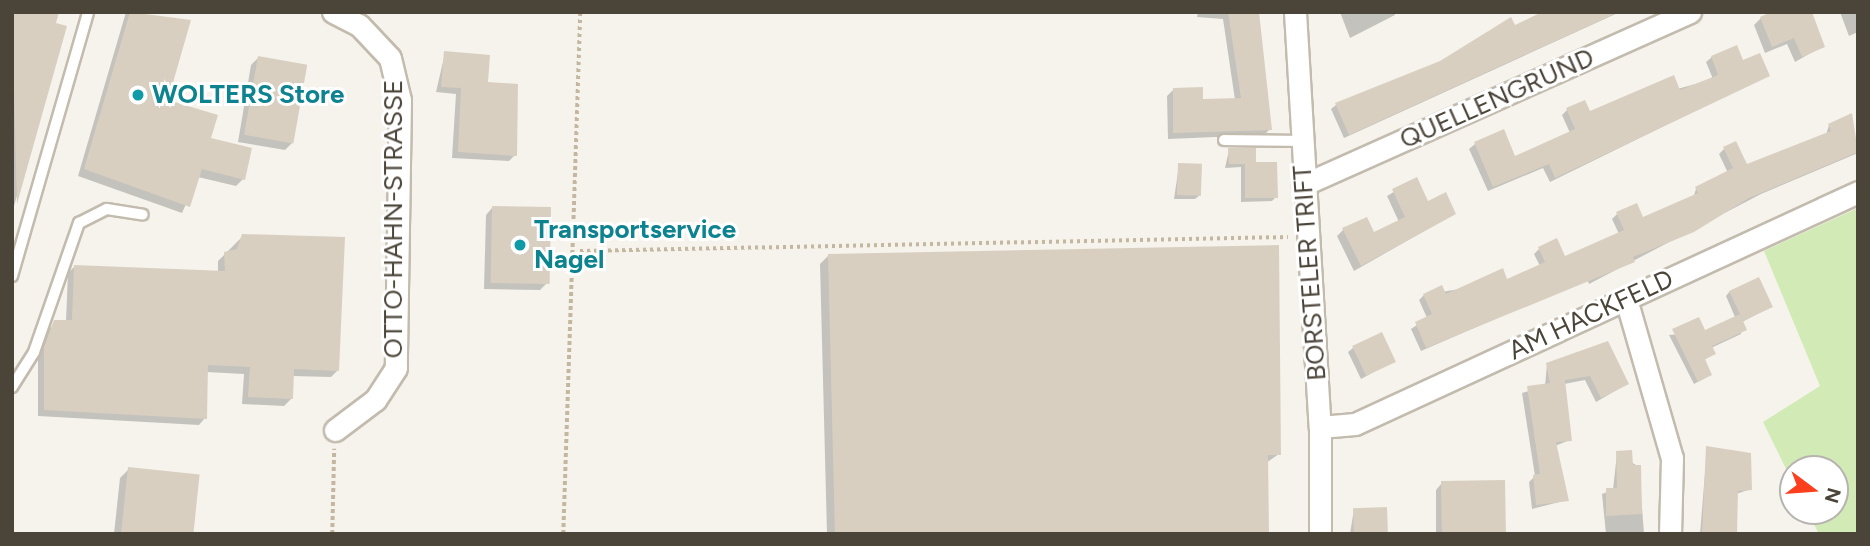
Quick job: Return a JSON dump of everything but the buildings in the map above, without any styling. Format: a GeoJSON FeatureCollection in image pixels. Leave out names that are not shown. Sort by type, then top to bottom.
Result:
{"type":"FeatureCollection","features":[{"type":"Feature","properties":{"kind":"street","name":"OTTO-HAHN-STRASSE"},"geometry":{"type":"LineString","coordinates":[[333,12],[359,25],[390,58],[400,100],[396,369],[375,400],[335,430]]}},
{"type":"Feature","properties":{"kind":"street","name":"BORSTELER TRIFT"},"geometry":{"type":"LineString","coordinates":[[1295,12],[1306,237],[1320,427],[1320,534]]}},
{"type":"Feature","properties":{"kind":"street","name":"QUELLENGRUND"},"geometry":{"type":"LineString","coordinates":[[1303,185],[1690,12]]}},
{"type":"Feature","properties":{"kind":"street","name":"AM HACKFELD"},"geometry":{"type":"LineString","coordinates":[[1320,427],[1354,424],[1858,192]]}},
{"type":"Feature","properties":{"kind":"street"},"geometry":{"type":"LineString","coordinates":[[1626,299],[1672,457],[1670,534]]}},
{"type":"Feature","properties":{"kind":"lane"},"geometry":{"type":"LineString","coordinates":[[12,276],[88,12]]}},
{"type":"Feature","properties":{"kind":"lane"},"geometry":{"type":"LineString","coordinates":[[1224,140],[1301,141]]}},
{"type":"Feature","properties":{"kind":"lane"},"geometry":{"type":"LineString","coordinates":[[12,387],[34,352],[79,223],[107,209],[143,215]]}},
{"type":"Feature","properties":{"kind":"path"},"geometry":{"type":"LineString","coordinates":[[563,534],[580,12]]}},
{"type":"Feature","properties":{"kind":"path"},"geometry":{"type":"LineString","coordinates":[[580,251],[1306,237]]}},
{"type":"Feature","properties":{"kind":"path"},"geometry":{"type":"LineString","coordinates":[[332,534],[335,430]]}},
{"type":"Feature","properties":{"kind":"green space"},"geometry":{"type":"Polygon","coordinates":[[[1858,208],[1858,534],[1819,534],[1814,525],[1849,525],[1849,455],[1779,455],[1763,422],[1820,386],[1764,251],[1858,208]]]}},
{"type":"Feature","properties":{"kind":"place","name":"WOLTERS Store"},"geometry":{"type":"Point","coordinates":[138,95]}},
{"type":"Feature","properties":{"kind":"place","name":"Transportservice Nagel"},"geometry":{"type":"Point","coordinates":[520,245]}}]}
